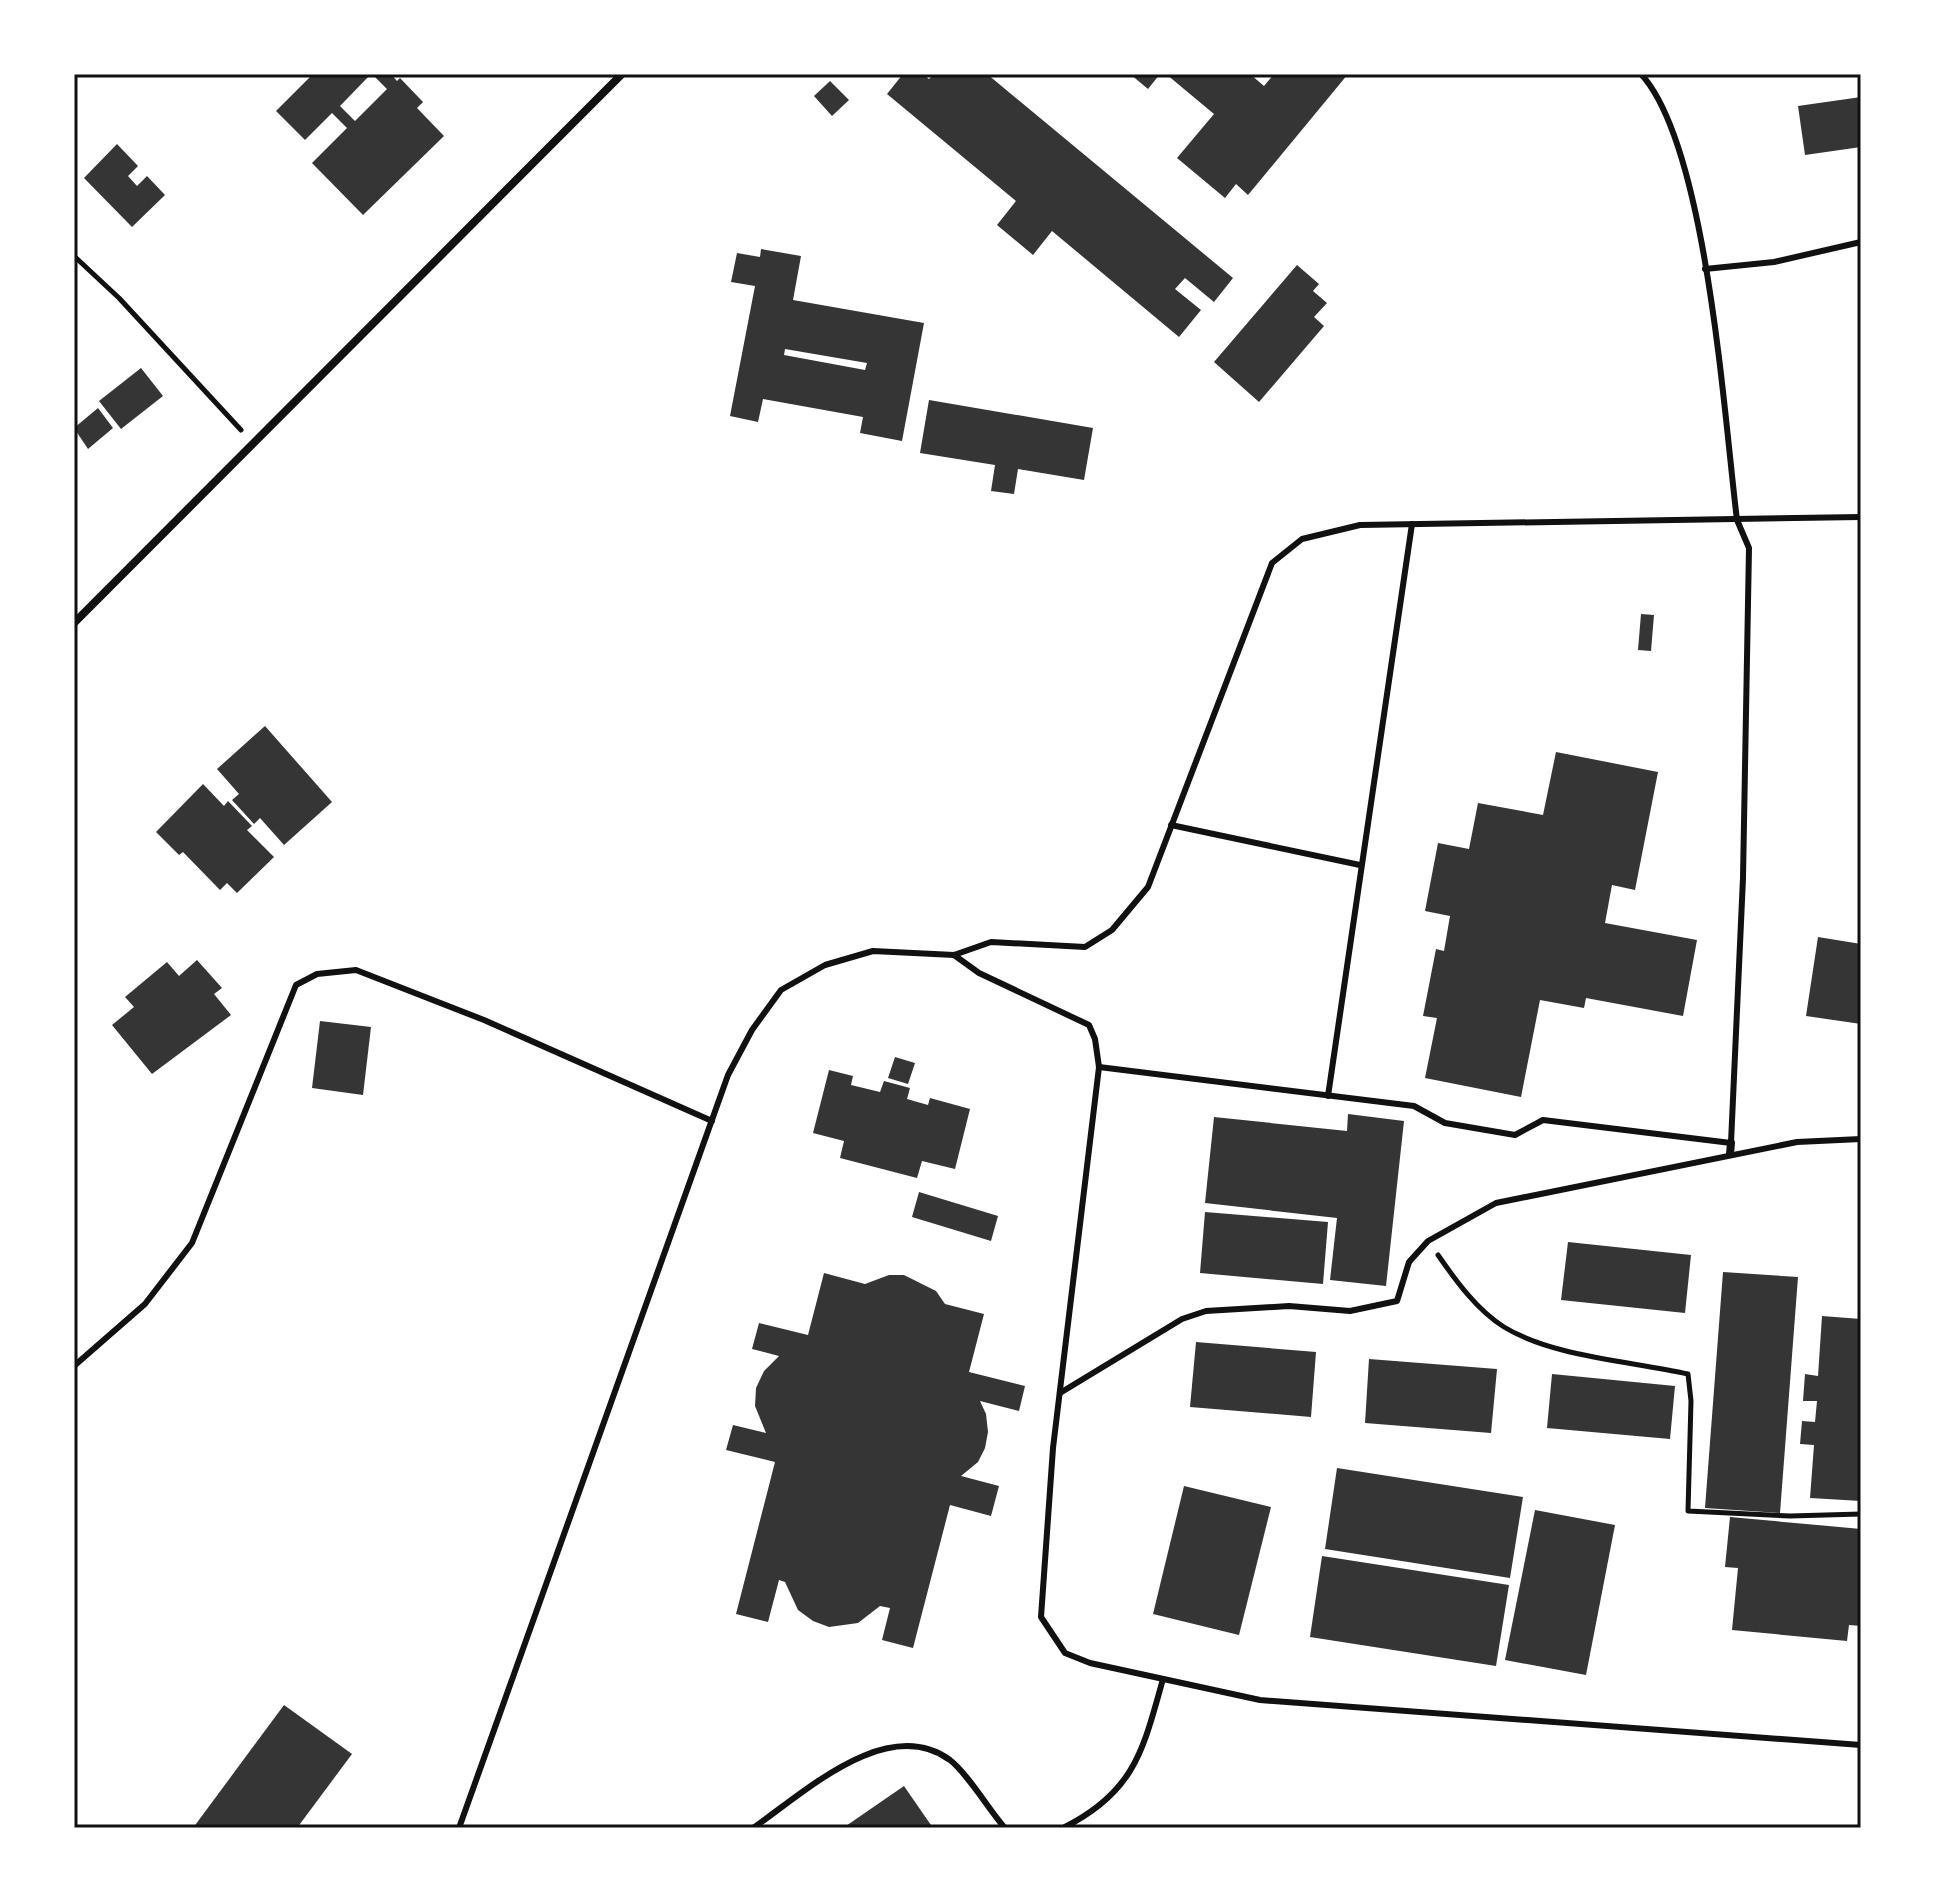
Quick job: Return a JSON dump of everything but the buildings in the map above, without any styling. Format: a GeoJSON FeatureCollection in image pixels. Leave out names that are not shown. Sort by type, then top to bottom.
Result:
{"type":"FeatureCollection","features":[{"type":"Feature","properties":{"kind":"street"},"geometry":{"type":"LineString","coordinates":[[74,623],[622,74]]}},
{"type":"Feature","properties":{"kind":"street"},"geometry":{"type":"LineString","coordinates":[[1730,1154],[1731,1143]]}},
{"type":"Feature","properties":{"kind":"lane"},"geometry":{"type":"LineString","coordinates":[[1099,1067],[1414,1106],[1445,1123],[1515,1135],[1543,1120],[1731,1143],[1743,878],[1749,548],[1737,520],[1705,269],[1683,160],[1653,88],[1641,74]]}},
{"type":"Feature","properties":{"kind":"lane"},"geometry":{"type":"LineString","coordinates":[[1705,269],[1774,262],[1861,242]]}},
{"type":"Feature","properties":{"kind":"lane"},"geometry":{"type":"LineString","coordinates":[[459,1828],[728,1075],[752,1030],[781,990],[825,965],[873,951],[954,955],[991,942],[1085,947],[1112,930],[1148,887],[1272,563],[1302,539],[1360,525],[1861,517]]}},
{"type":"Feature","properties":{"kind":"lane"},"geometry":{"type":"LineString","coordinates":[[1328,1096],[1412,524]]}},
{"type":"Feature","properties":{"kind":"lane"},"geometry":{"type":"LineString","coordinates":[[1171,825],[1360,865]]}},
{"type":"Feature","properties":{"kind":"lane"},"geometry":{"type":"LineString","coordinates":[[954,955],[979,973],[1089,1025],[1095,1039],[1099,1067],[1060,1393],[1041,1617],[1065,1653],[1076,1659],[1260,1700],[1861,1745]]}},
{"type":"Feature","properties":{"kind":"lane"},"geometry":{"type":"LineString","coordinates":[[74,1366],[145,1304],[192,1243],[296,985],[317,974],[356,970],[484,1020],[712,1121]]}},
{"type":"Feature","properties":{"kind":"lane"},"geometry":{"type":"LineString","coordinates":[[1060,1393],[1182,1319],[1206,1311],[1289,1306],[1350,1311],[1397,1301],[1409,1262],[1428,1241],[1496,1203],[1797,1142],[1861,1139]]}},
{"type":"Feature","properties":{"kind":"lane"},"geometry":{"type":"LineString","coordinates":[[1063,1828],[1122,1785],[1136,1766],[1163,1679]]}},
{"type":"Feature","properties":{"kind":"lane"},"geometry":{"type":"LineString","coordinates":[[753,1828],[854,1759],[890,1746],[926,1749],[951,1761],[1005,1828]]}},
{"type":"Feature","properties":{"kind":"path"},"geometry":{"type":"LineString","coordinates":[[74,256],[119,298],[253,443]]}},
{"type":"Feature","properties":{"kind":"path"},"geometry":{"type":"LineString","coordinates":[[1428,1241],[1461,1288],[1504,1327],[1562,1352],[1688,1374],[1691,1401],[1688,1511],[1790,1516],[1861,1514]]}}]}
